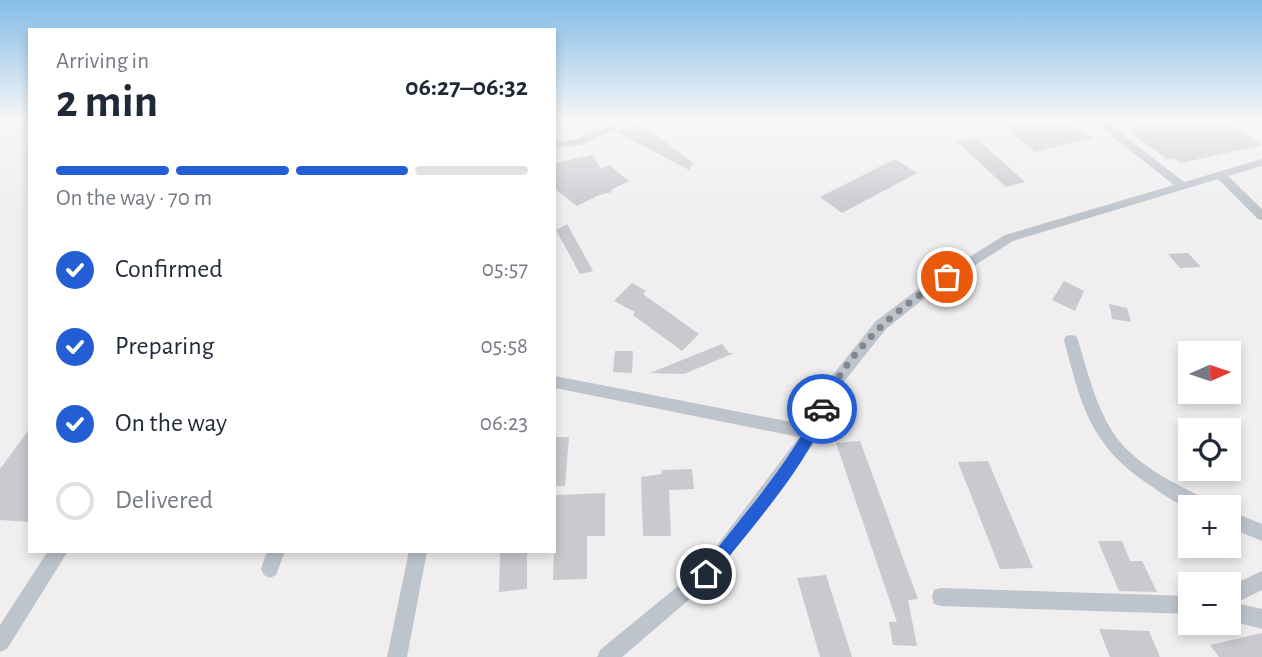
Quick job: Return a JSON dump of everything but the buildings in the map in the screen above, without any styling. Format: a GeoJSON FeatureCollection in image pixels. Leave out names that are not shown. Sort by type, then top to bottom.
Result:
{"type":"FeatureCollection","features":[{"type":"Feature","properties":{"kind":"street"},"geometry":{"type":"LineString","coordinates":[[1137,151],[1181,185]]}},
{"type":"Feature","properties":{"kind":"street"},"geometry":{"type":"LineString","coordinates":[[607,657],[706,574],[812,433],[832,386],[881,325],[926,290],[1009,238],[1262,162]]}},
{"type":"Feature","properties":{"kind":"street"},"geometry":{"type":"LineString","coordinates":[[1219,174],[1262,216]]}},
{"type":"Feature","properties":{"kind":"street"},"geometry":{"type":"LineString","coordinates":[[1071,340],[1081,381],[1112,444],[1179,495]]}},
{"type":"Feature","properties":{"kind":"street"},"geometry":{"type":"LineString","coordinates":[[556,382],[812,433]]}},
{"type":"Feature","properties":{"kind":"street"},"geometry":{"type":"LineString","coordinates":[[1241,524],[1262,533]]}},
{"type":"Feature","properties":{"kind":"street"},"geometry":{"type":"LineString","coordinates":[[0,642],[58,553]]}},
{"type":"Feature","properties":{"kind":"street"},"geometry":{"type":"LineString","coordinates":[[397,657],[418,553]]}},
{"type":"Feature","properties":{"kind":"street"},"geometry":{"type":"LineString","coordinates":[[1241,590],[1262,580]]}},
{"type":"Feature","properties":{"kind":"street"},"geometry":{"type":"LineString","coordinates":[[941,597],[1178,605]]}},
{"type":"Feature","properties":{"kind":"street"},"geometry":{"type":"LineString","coordinates":[[1241,613],[1262,618]]}},
{"type":"Feature","properties":{"kind":"way so far"},"geometry":{"type":"LineString","coordinates":[[822,409],[832,386],[881,325],[947,277]]}},
{"type":"Feature","properties":{"kind":"route"},"geometry":{"type":"LineString","coordinates":[[706,574],[783,475],[812,433],[822,409]]}}]}
